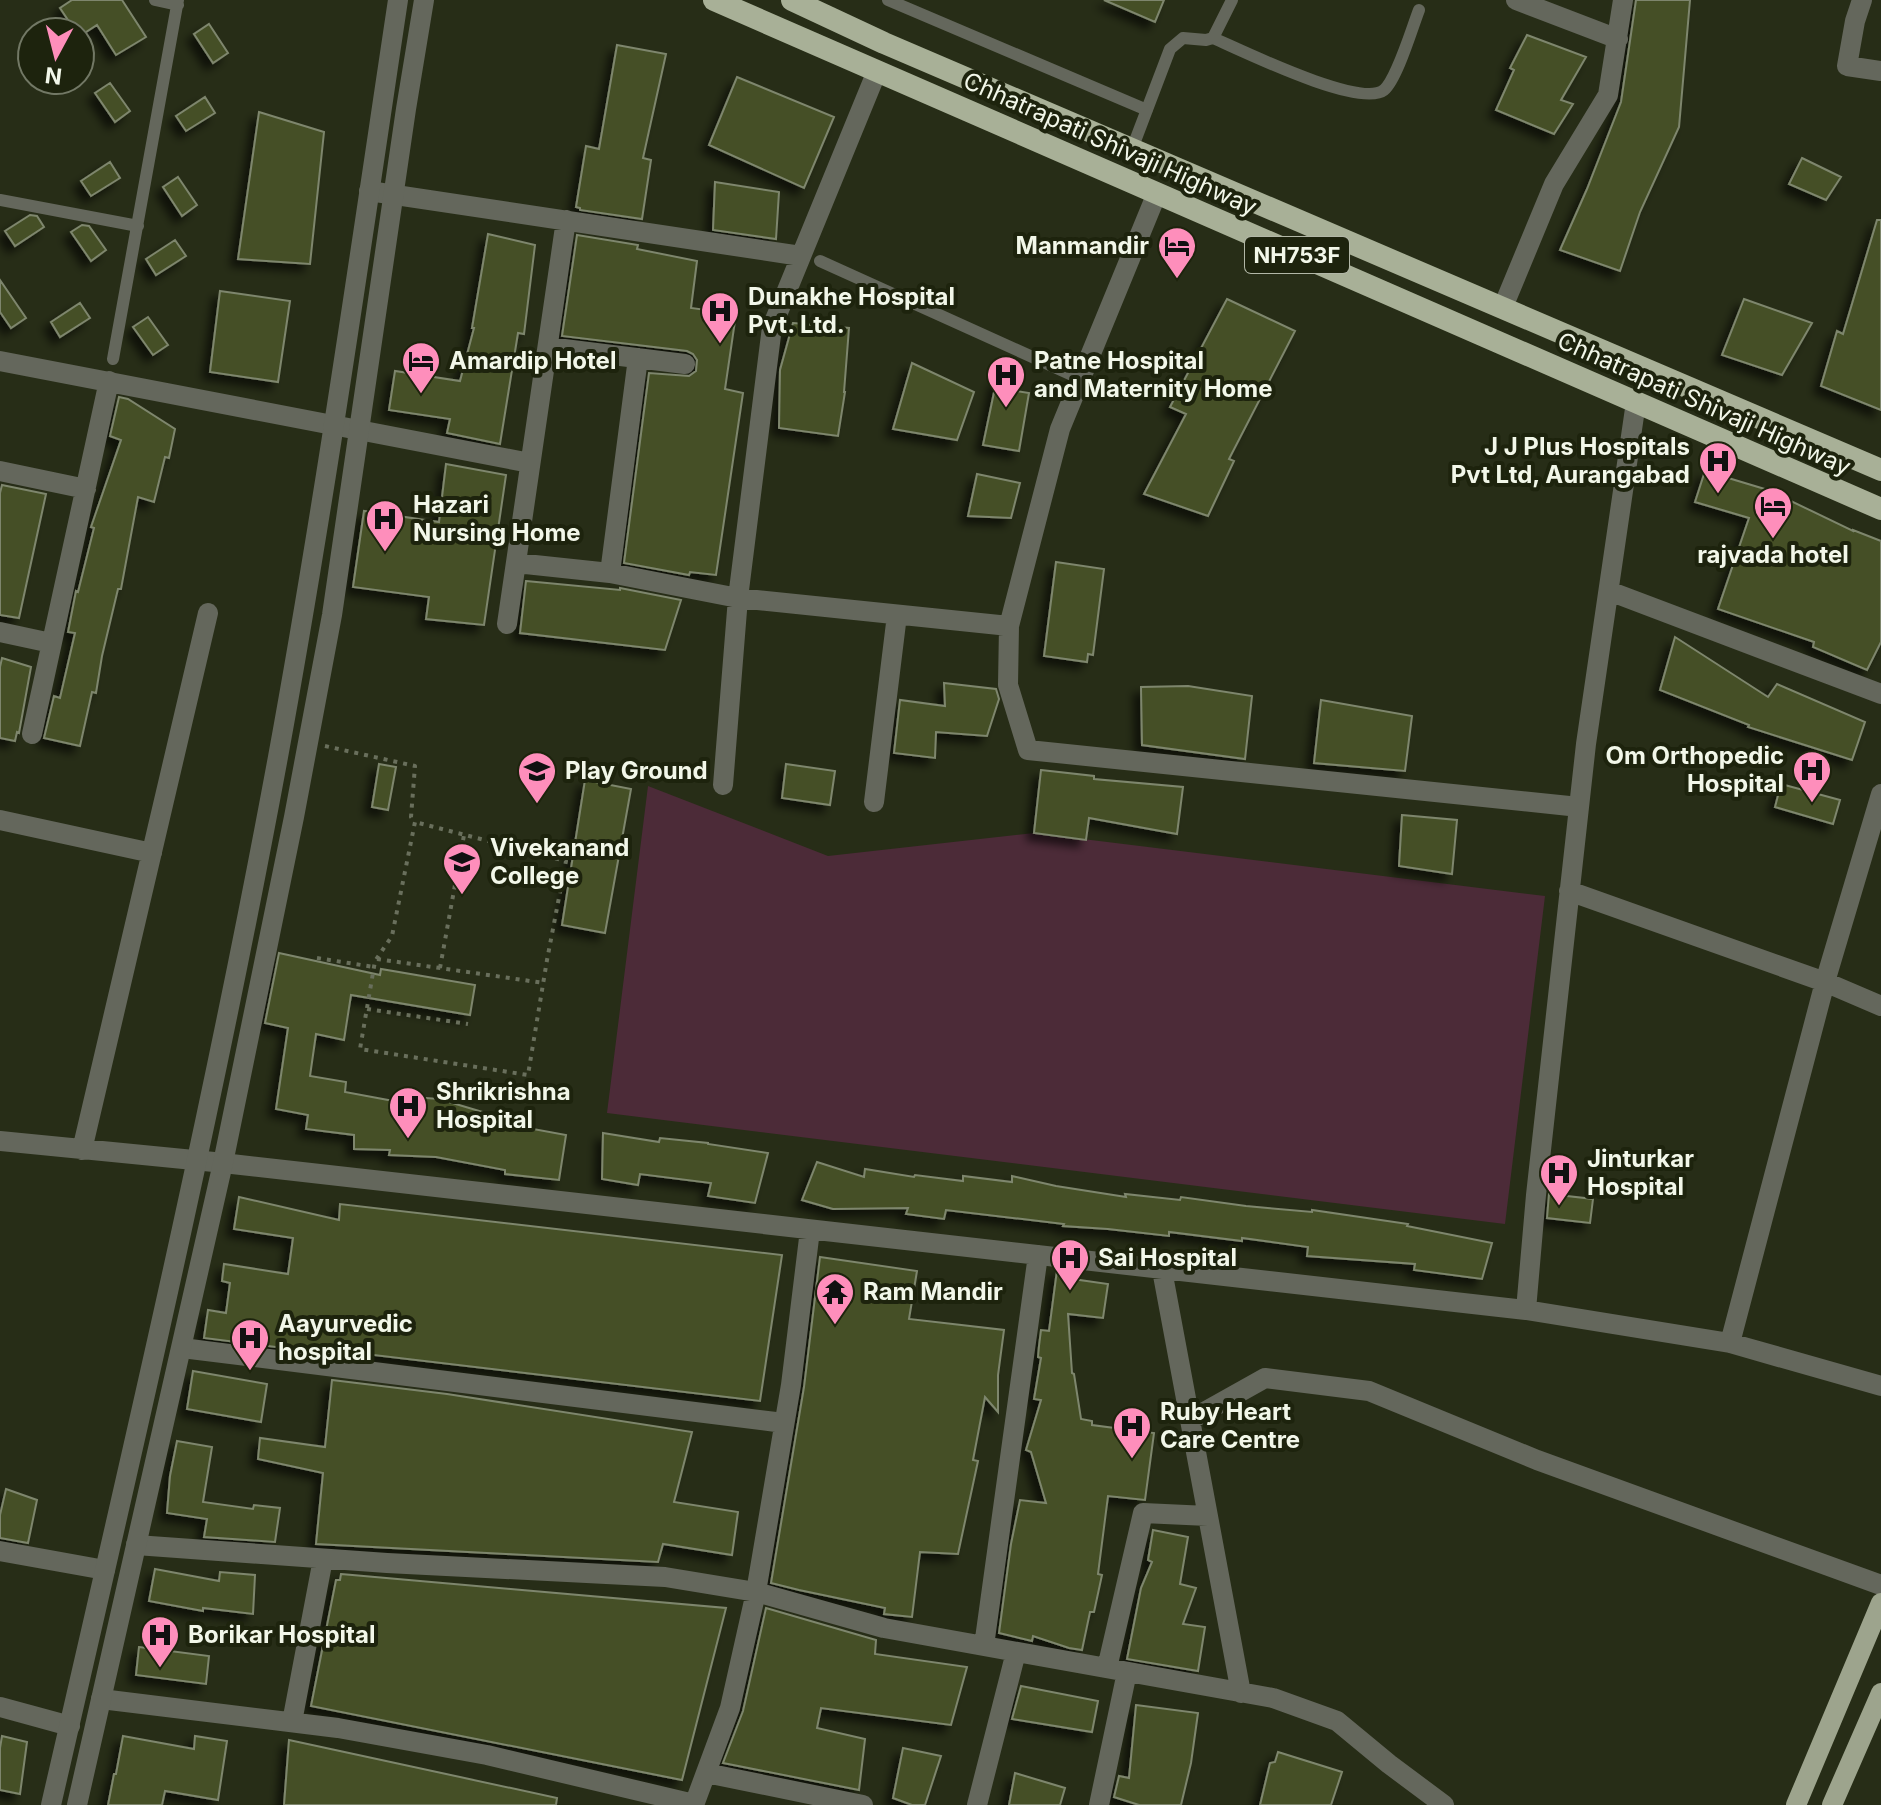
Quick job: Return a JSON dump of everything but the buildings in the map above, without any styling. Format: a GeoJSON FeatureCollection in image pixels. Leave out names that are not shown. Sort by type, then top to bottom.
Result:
{"type":"FeatureCollection","features":[{"type":"Feature","properties":{"kind":"highway","name":"Chhatrapati Shivaji Highway"},"geometry":{"type":"LineString","coordinates":[[714,0],[1881,509]]}},
{"type":"Feature","properties":{"kind":"highway","name":"Chhatrapati Shivaji Highway"},"geometry":{"type":"LineString","coordinates":[[792,0],[884,43],[1881,470]]}},
{"type":"Feature","properties":{"kind":"main road"},"geometry":{"type":"LineString","coordinates":[[1796,1805],[1881,1603]]}},
{"type":"Feature","properties":{"kind":"main road"},"geometry":{"type":"LineString","coordinates":[[1832,1805],[1881,1693]]}},
{"type":"Feature","properties":{"kind":"street"},"geometry":{"type":"LineString","coordinates":[[51,1805],[197,1160],[279,754],[334,424],[398,0]]}},
{"type":"Feature","properties":{"kind":"street"},"geometry":{"type":"LineString","coordinates":[[77,1805],[223,1163],[308,742],[332,615],[424,0]]}},
{"type":"Feature","properties":{"kind":"street"},"geometry":{"type":"LineString","coordinates":[[1516,0],[1618,39]]}},
{"type":"Feature","properties":{"kind":"street"},"geometry":{"type":"LineString","coordinates":[[1503,307],[1554,184],[1608,95],[1623,0]]}},
{"type":"Feature","properties":{"kind":"street"},"geometry":{"type":"LineString","coordinates":[[1862,0],[1847,66],[1881,71]]}},
{"type":"Feature","properties":{"kind":"street"},"geometry":{"type":"LineString","coordinates":[[723,785],[738,598],[772,327],[811,259],[877,71]]}},
{"type":"Feature","properties":{"kind":"street"},"geometry":{"type":"LineString","coordinates":[[369,191],[811,259]]}},
{"type":"Feature","properties":{"kind":"street"},"geometry":{"type":"LineString","coordinates":[[1157,193],[1060,429],[1009,626],[1008,685],[1028,750],[1579,807]]}},
{"type":"Feature","properties":{"kind":"street"},"geometry":{"type":"LineString","coordinates":[[507,624],[566,220]]}},
{"type":"Feature","properties":{"kind":"street"},"geometry":{"type":"LineString","coordinates":[[548,347],[685,364]]}},
{"type":"Feature","properties":{"kind":"street"},"geometry":{"type":"LineString","coordinates":[[610,573],[638,358]]}},
{"type":"Feature","properties":{"kind":"street"},"geometry":{"type":"LineString","coordinates":[[0,361],[530,463]]}},
{"type":"Feature","properties":{"kind":"street"},"geometry":{"type":"LineString","coordinates":[[32,734],[109,381]]}},
{"type":"Feature","properties":{"kind":"street"},"geometry":{"type":"LineString","coordinates":[[1526,1310],[1586,744],[1636,402]]}},
{"type":"Feature","properties":{"kind":"street"},"geometry":{"type":"LineString","coordinates":[[0,471],[86,489]]}},
{"type":"Feature","properties":{"kind":"street"},"geometry":{"type":"LineString","coordinates":[[516,563],[610,573],[738,598],[1009,626]]}},
{"type":"Feature","properties":{"kind":"street"},"geometry":{"type":"LineString","coordinates":[[1609,591],[1881,694]]}},
{"type":"Feature","properties":{"kind":"street"},"geometry":{"type":"LineString","coordinates":[[82,1150],[208,613]]}},
{"type":"Feature","properties":{"kind":"street"},"geometry":{"type":"LineString","coordinates":[[874,802],[897,615]]}},
{"type":"Feature","properties":{"kind":"street"},"geometry":{"type":"LineString","coordinates":[[0,632],[51,643]]}},
{"type":"Feature","properties":{"kind":"street"},"geometry":{"type":"LineString","coordinates":[[1730,1343],[1825,982],[1881,794]]}},
{"type":"Feature","properties":{"kind":"street"},"geometry":{"type":"LineString","coordinates":[[0,820],[152,853]]}},
{"type":"Feature","properties":{"kind":"street"},"geometry":{"type":"LineString","coordinates":[[1569,891],[1825,982],[1881,1006]]}},
{"type":"Feature","properties":{"kind":"street"},"geometry":{"type":"LineString","coordinates":[[0,1141],[197,1160],[1526,1310],[1730,1343],[1881,1386]]}},
{"type":"Feature","properties":{"kind":"street"},"geometry":{"type":"LineString","coordinates":[[101,1699],[338,1728],[487,1755],[694,1804],[730,1708],[756,1592],[791,1385],[810,1230]]}},
{"type":"Feature","properties":{"kind":"street"},"geometry":{"type":"LineString","coordinates":[[984,1646],[1038,1255]]}},
{"type":"Feature","properties":{"kind":"street"},"geometry":{"type":"LineString","coordinates":[[1162,1270],[1241,1693]]}},
{"type":"Feature","properties":{"kind":"street"},"geometry":{"type":"LineString","coordinates":[[182,1348],[784,1423]]}},
{"type":"Feature","properties":{"kind":"street"},"geometry":{"type":"LineString","coordinates":[[1190,1420],[1265,1378],[1369,1391],[1537,1460],[1881,1585]]}},
{"type":"Feature","properties":{"kind":"street"},"geometry":{"type":"LineString","coordinates":[[1856,1380],[1881,1400]]}},
{"type":"Feature","properties":{"kind":"street"},"geometry":{"type":"LineString","coordinates":[[1099,1805],[1143,1513],[1208,1516]]}},
{"type":"Feature","properties":{"kind":"street"},"geometry":{"type":"LineString","coordinates":[[136,1545],[323,1559],[665,1577],[756,1592],[884,1628],[1273,1698],[1337,1721],[1444,1805]]}},
{"type":"Feature","properties":{"kind":"street"},"geometry":{"type":"LineString","coordinates":[[0,1551],[105,1570]]}},
{"type":"Feature","properties":{"kind":"street"},"geometry":{"type":"LineString","coordinates":[[292,1722],[323,1559]]}},
{"type":"Feature","properties":{"kind":"street"},"geometry":{"type":"LineString","coordinates":[[977,1805],[1016,1652]]}},
{"type":"Feature","properties":{"kind":"street"},"geometry":{"type":"LineString","coordinates":[[0,1707],[70,1726]]}},
{"type":"Feature","properties":{"kind":"street"},"geometry":{"type":"LineString","coordinates":[[706,1773],[863,1805]]}},
{"type":"Feature","properties":{"kind":"lane"},"geometry":{"type":"LineString","coordinates":[[113,359],[178,2],[155,0]]}},
{"type":"Feature","properties":{"kind":"lane"},"geometry":{"type":"LineString","coordinates":[[888,0],[1147,110]]}},
{"type":"Feature","properties":{"kind":"lane"},"geometry":{"type":"LineString","coordinates":[[1213,38],[1232,0]]}},
{"type":"Feature","properties":{"kind":"lane"},"geometry":{"type":"LineString","coordinates":[[1132,149],[1170,49],[1183,38],[1213,38],[1311,80],[1358,93],[1376,94],[1392,80],[1419,10]]}},
{"type":"Feature","properties":{"kind":"lane"},"geometry":{"type":"LineString","coordinates":[[0,200],[138,226]]}},
{"type":"Feature","properties":{"kind":"lane"},"geometry":{"type":"LineString","coordinates":[[811,259],[1081,379]]}},
{"type":"Feature","properties":{"kind":"path"},"geometry":{"type":"LineString","coordinates":[[308,742],[415,766],[411,817],[415,822],[566,861],[528,1075],[360,1049],[374,967],[392,936],[415,822]]}},
{"type":"Feature","properties":{"kind":"path"},"geometry":{"type":"LineString","coordinates":[[440,968],[464,835]]}},
{"type":"Feature","properties":{"kind":"path"},"geometry":{"type":"LineString","coordinates":[[317,958],[374,967]]}},
{"type":"Feature","properties":{"kind":"path"},"geometry":{"type":"LineString","coordinates":[[377,959],[544,983]]}},
{"type":"Feature","properties":{"kind":"path"},"geometry":{"type":"LineString","coordinates":[[367,1009],[468,1024]]}},
{"type":"Feature","properties":{"kind":"shaded area"},"geometry":{"type":"Polygon","coordinates":[[[648,786],[828,856],[1034,833],[1545,896],[1505,1224],[607,1113],[648,786]]]}},
{"type":"Feature","properties":{"kind":"place","name":"Manmandir"},"geometry":{"type":"Point","coordinates":[1177,280]}},
{"type":"Feature","properties":{"kind":"place","name":"Dunakhe Hospital Pvt. Ltd."},"geometry":{"type":"Point","coordinates":[720,345]}},
{"type":"Feature","properties":{"kind":"place","name":"Amardip Hotel"},"geometry":{"type":"Point","coordinates":[421,395]}},
{"type":"Feature","properties":{"kind":"place","name":"Patne Hospital and Maternity Home"},"geometry":{"type":"Point","coordinates":[1006,409]}},
{"type":"Feature","properties":{"kind":"place","name":"J J Plus Hospitals Pvt Ltd, Aurangabad"},"geometry":{"type":"Point","coordinates":[1718,495]}},
{"type":"Feature","properties":{"kind":"place","name":"rajvada hotel"},"geometry":{"type":"Point","coordinates":[1773,540]}},
{"type":"Feature","properties":{"kind":"place","name":"Hazari Nursing Home"},"geometry":{"type":"Point","coordinates":[385,553]}},
{"type":"Feature","properties":{"kind":"place","name":"Om Orthopedic Hospital"},"geometry":{"type":"Point","coordinates":[1812,804]}},
{"type":"Feature","properties":{"kind":"place","name":"Play Ground"},"geometry":{"type":"Point","coordinates":[537,805]}},
{"type":"Feature","properties":{"kind":"place","name":"Vivekanand College"},"geometry":{"type":"Point","coordinates":[462,896]}},
{"type":"Feature","properties":{"kind":"place","name":"Shrikrishna Hospital"},"geometry":{"type":"Point","coordinates":[408,1140]}},
{"type":"Feature","properties":{"kind":"place","name":"Jinturkar Hospital"},"geometry":{"type":"Point","coordinates":[1559,1207]}},
{"type":"Feature","properties":{"kind":"place","name":"Sai Hospital"},"geometry":{"type":"Point","coordinates":[1070,1292]}},
{"type":"Feature","properties":{"kind":"place","name":"Ram Mandir"},"geometry":{"type":"Point","coordinates":[835,1326]}},
{"type":"Feature","properties":{"kind":"place","name":"Aayurvedic hospital"},"geometry":{"type":"Point","coordinates":[250,1372]}},
{"type":"Feature","properties":{"kind":"place","name":"Ruby Heart Care Centre"},"geometry":{"type":"Point","coordinates":[1132,1460]}},
{"type":"Feature","properties":{"kind":"place","name":"Borikar Hospital"},"geometry":{"type":"Point","coordinates":[160,1669]}}]}
